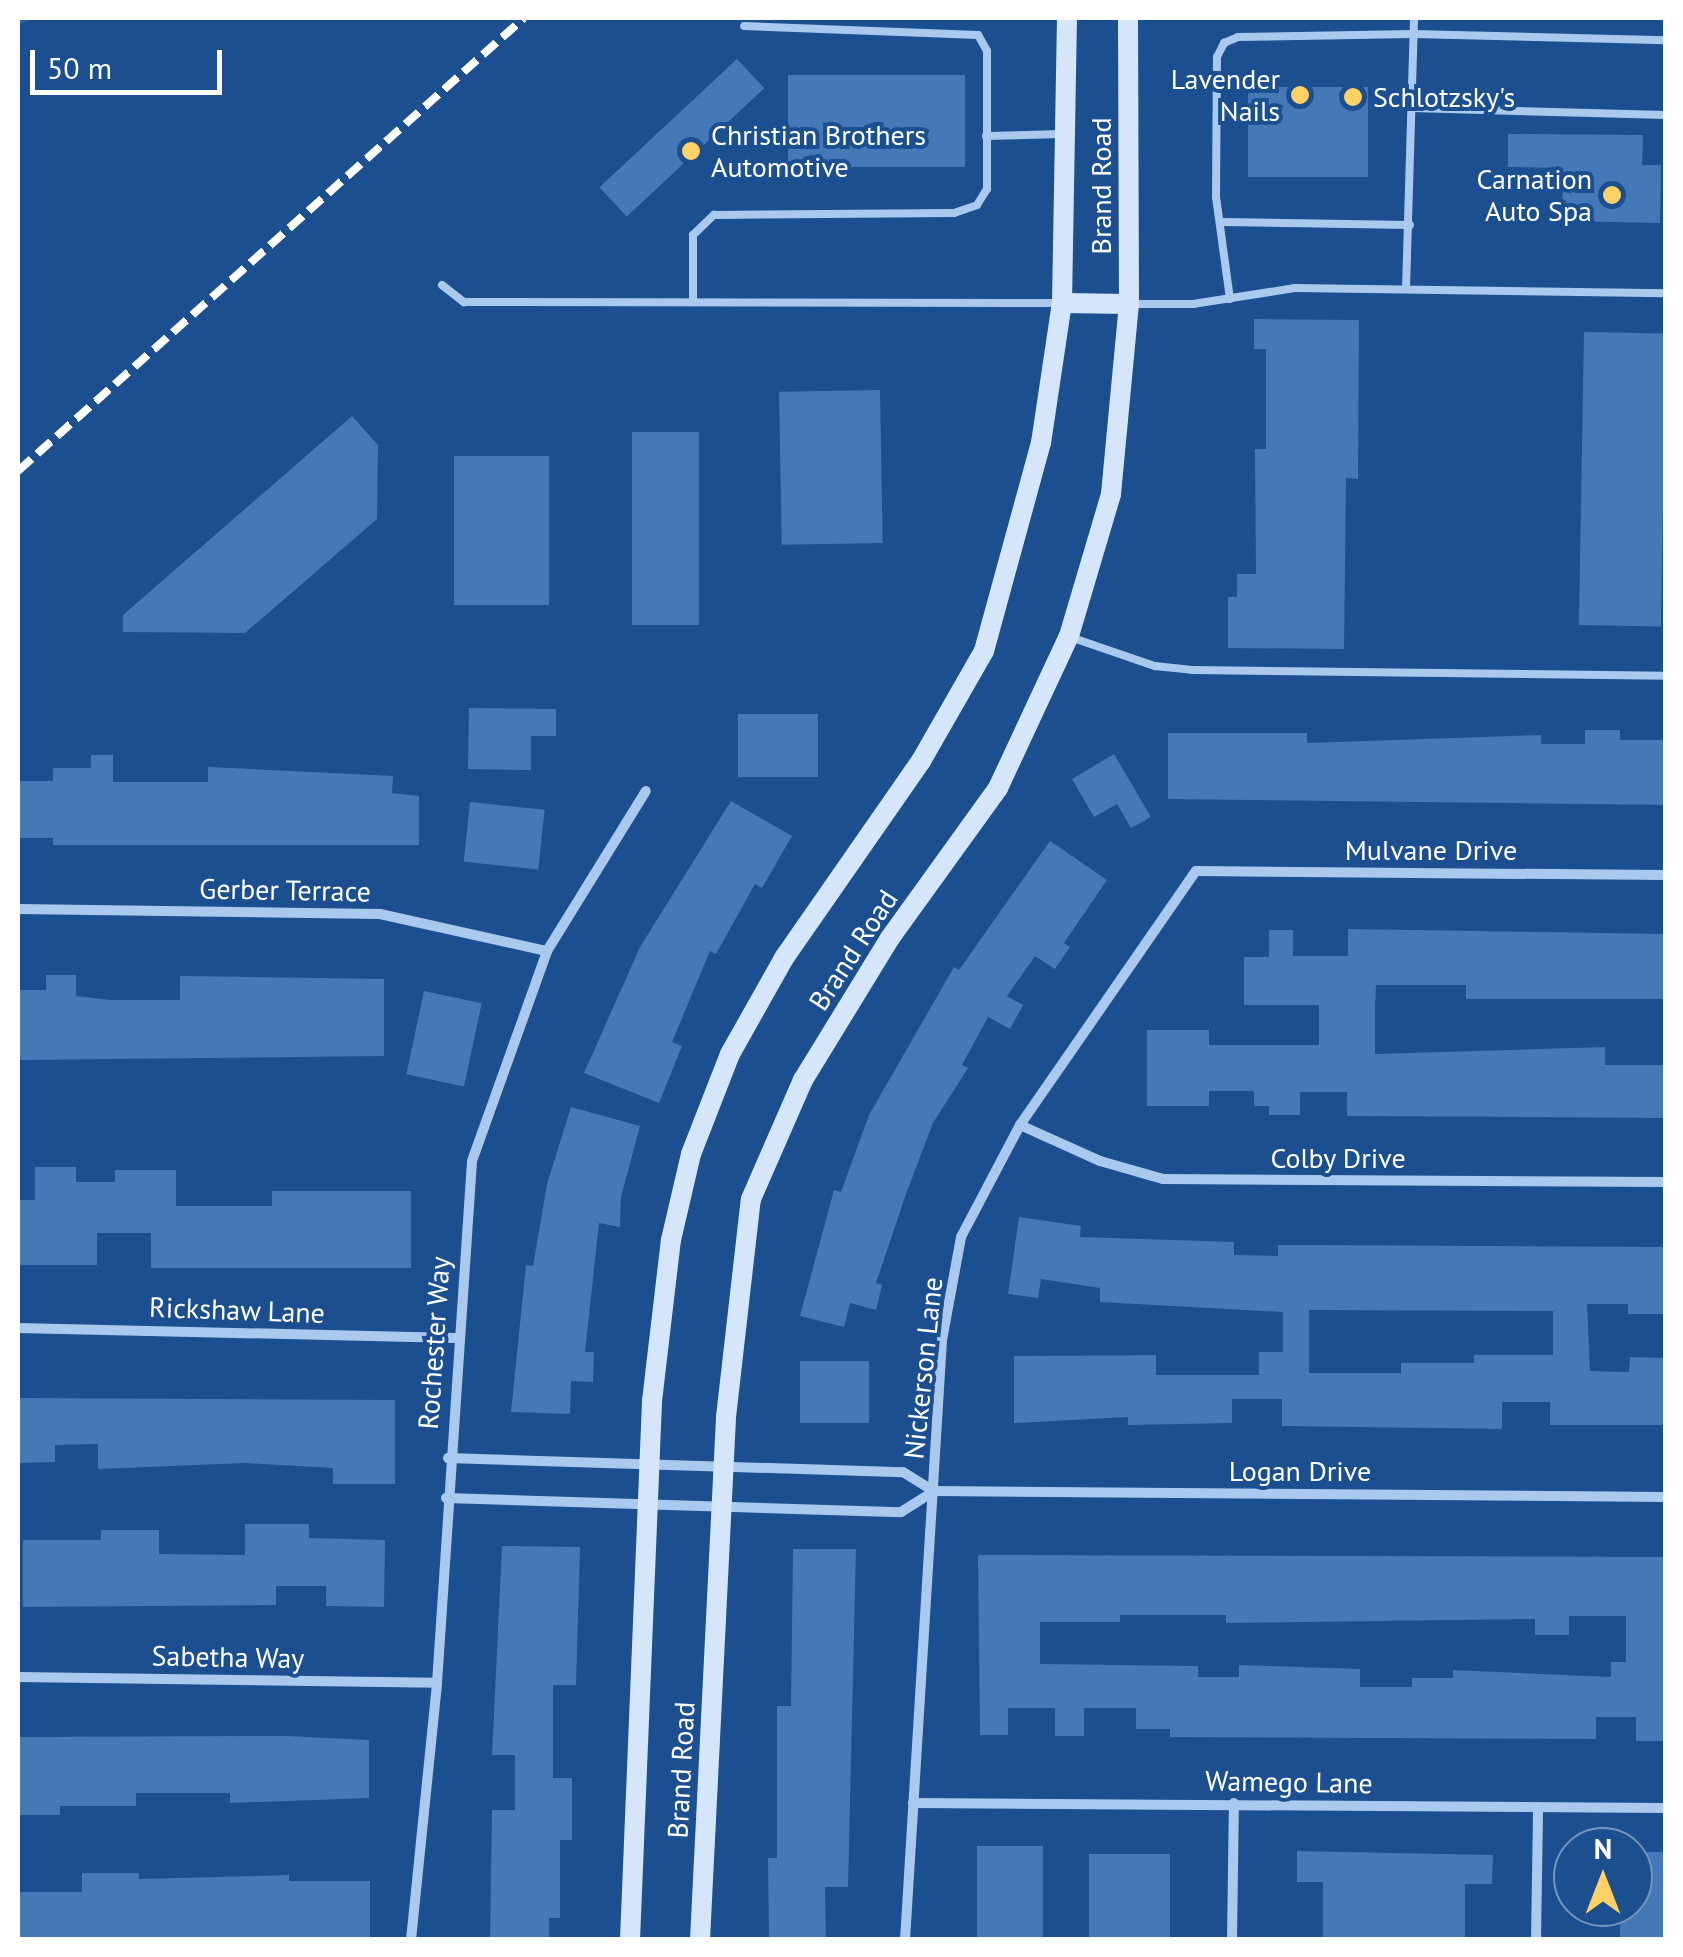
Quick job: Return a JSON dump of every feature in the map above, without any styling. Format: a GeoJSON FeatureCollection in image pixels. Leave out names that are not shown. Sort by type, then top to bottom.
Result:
{"type":"FeatureCollection","features":[{"type":"Feature","properties":{"kind":"main road","name":"Brand Road"},"geometry":{"type":"LineString","coordinates":[[630,1940],[653,1468],[652,1401],[671,1240],[692,1154],[730,1054],[784,958],[921,761],[984,651],[1040,443],[1062,303],[1067,18]]}},
{"type":"Feature","properties":{"kind":"main road","name":"Brand Road"},"geometry":{"type":"LineString","coordinates":[[700,1940],[724,1470],[752,1198],[813,1064],[890,938],[998,788],[1068,636],[1111,494],[1128,304],[1128,18]]}},
{"type":"Feature","properties":{"kind":"main road"},"geometry":{"type":"LineString","coordinates":[[1062,303],[1128,304]]}},
{"type":"Feature","properties":{"kind":"street","name":"Rochester Way"},"geometry":{"type":"LineString","coordinates":[[411,1940],[437,1683],[455,1338],[472,1160],[548,951],[646,790]]}},
{"type":"Feature","properties":{"kind":"street","name":"Mulvane Drive"},"geometry":{"type":"LineString","coordinates":[[1196,871],[1666,875]]}},
{"type":"Feature","properties":{"kind":"street","name":"Nickerson Lane"},"geometry":{"type":"LineString","coordinates":[[904,1940],[942,1340],[961,1237],[1020,1125],[1196,871]]}},
{"type":"Feature","properties":{"kind":"street","name":"Gerber Terrace"},"geometry":{"type":"LineString","coordinates":[[18,909],[380,914],[548,951]]}},
{"type":"Feature","properties":{"kind":"street","name":"Colby Drive"},"geometry":{"type":"LineString","coordinates":[[1020,1125],[1100,1162],[1164,1179],[1666,1182]]}},
{"type":"Feature","properties":{"kind":"street","name":"Rickshaw Lane"},"geometry":{"type":"LineString","coordinates":[[18,1328],[455,1338]]}},
{"type":"Feature","properties":{"kind":"street","name":"Logan Drive"},"geometry":{"type":"LineString","coordinates":[[448,1458],[653,1468],[903,1472],[934,1491],[1666,1496]]}},
{"type":"Feature","properties":{"kind":"street","name":"Logan Drive"},"geometry":{"type":"LineString","coordinates":[[446,1498],[901,1512],[934,1491]]}},
{"type":"Feature","properties":{"kind":"street","name":"Sabetha Way"},"geometry":{"type":"LineString","coordinates":[[18,1677],[437,1683]]}},
{"type":"Feature","properties":{"kind":"street","name":"Wamego Lane"},"geometry":{"type":"LineString","coordinates":[[913,1803],[1666,1808]]}},
{"type":"Feature","properties":{"kind":"street"},"geometry":{"type":"LineString","coordinates":[[1232,1940],[1234,1804]]}},
{"type":"Feature","properties":{"kind":"street"},"geometry":{"type":"LineString","coordinates":[[1536,1940],[1538,1807]]}},
{"type":"Feature","properties":{"kind":"lane"},"geometry":{"type":"LineString","coordinates":[[1406,289],[1414,18]]}},
{"type":"Feature","properties":{"kind":"lane"},"geometry":{"type":"LineString","coordinates":[[693,302],[693,235],[714,215],[954,214],[977,205],[987,189],[988,52],[978,35],[744,26]]}},
{"type":"Feature","properties":{"kind":"lane"},"geometry":{"type":"LineString","coordinates":[[1230,299],[1223,222],[1216,197],[1217,77],[1224,43],[1238,37],[1414,34],[1666,40]]}},
{"type":"Feature","properties":{"kind":"lane"},"geometry":{"type":"LineString","coordinates":[[1412,108],[1666,116]]}},
{"type":"Feature","properties":{"kind":"lane"},"geometry":{"type":"LineString","coordinates":[[986,136],[1065,134]]}},
{"type":"Feature","properties":{"kind":"lane"},"geometry":{"type":"LineString","coordinates":[[1223,222],[1410,225]]}},
{"type":"Feature","properties":{"kind":"lane"},"geometry":{"type":"LineString","coordinates":[[442,284],[464,302],[1062,303]]}},
{"type":"Feature","properties":{"kind":"lane"},"geometry":{"type":"LineString","coordinates":[[1128,304],[1230,299],[1295,288],[1666,292]]}},
{"type":"Feature","properties":{"kind":"lane"},"geometry":{"type":"LineString","coordinates":[[1068,636],[1155,666],[1192,670],[1666,676]]}},
{"type":"Feature","properties":{"kind":"building"},"geometry":{"type":"Polygon","coordinates":[[[737,59],[764,88],[627,216],[600,187],[737,59]]]}},
{"type":"Feature","properties":{"kind":"building"},"geometry":{"type":"Polygon","coordinates":[[[788,75],[965,75],[965,167],[788,167],[788,75]]]}},
{"type":"Feature","properties":{"kind":"building"},"geometry":{"type":"Polygon","coordinates":[[[1248,87],[1368,87],[1368,177],[1248,177],[1248,87]]]}},
{"type":"Feature","properties":{"kind":"building","name":"Carnation Auto Spa"},"geometry":{"type":"Polygon","coordinates":[[[1508,134],[1643,135],[1642,165],[1661,165],[1660,223],[1562,221],[1563,168],[1508,167],[1508,134]]]}},
{"type":"Feature","properties":{"kind":"building"},"geometry":{"type":"Polygon","coordinates":[[[1254,319],[1359,320],[1358,479],[1346,478],[1344,649],[1228,648],[1228,597],[1237,597],[1237,574],[1256,574],[1255,449],[1266,449],[1266,349],[1254,349],[1254,319]]]}},
{"type":"Feature","properties":{"kind":"building"},"geometry":{"type":"Polygon","coordinates":[[[1584,332],[1666,333],[1661,626],[1579,625],[1584,332]]]}},
{"type":"Feature","properties":{"kind":"building"},"geometry":{"type":"Polygon","coordinates":[[[880,390],[883,543],[782,545],[779,392],[880,390]]]}},
{"type":"Feature","properties":{"kind":"building"},"geometry":{"type":"Polygon","coordinates":[[[352,416],[378,445],[377,519],[245,633],[123,632],[123,615],[352,416]]]}},
{"type":"Feature","properties":{"kind":"building"},"geometry":{"type":"Polygon","coordinates":[[[632,432],[699,432],[699,625],[632,625],[632,432]]]}},
{"type":"Feature","properties":{"kind":"building"},"geometry":{"type":"Polygon","coordinates":[[[454,456],[549,456],[549,605],[454,605],[454,456]]]}},
{"type":"Feature","properties":{"kind":"building"},"geometry":{"type":"Polygon","coordinates":[[[469,708],[556,709],[556,736],[531,736],[531,770],[468,769],[469,708]]]}},
{"type":"Feature","properties":{"kind":"building"},"geometry":{"type":"Polygon","coordinates":[[[738,714],[818,714],[818,777],[738,777],[738,714]]]}},
{"type":"Feature","properties":{"kind":"building"},"geometry":{"type":"Polygon","coordinates":[[[1585,730],[1620,730],[1620,740],[1666,740],[1666,805],[1168,799],[1168,733],[1307,733],[1307,743],[1541,735],[1541,744],[1585,744],[1585,730]]]}},
{"type":"Feature","properties":{"kind":"building"},"geometry":{"type":"Polygon","coordinates":[[[1114,754],[1151,817],[1131,828],[1117,804],[1094,817],[1072,779],[1114,754]]]}},
{"type":"Feature","properties":{"kind":"building"},"geometry":{"type":"Polygon","coordinates":[[[91,755],[113,755],[113,782],[208,782],[208,767],[393,776],[392,793],[419,796],[419,845],[53,845],[53,838],[18,838],[18,781],[53,781],[53,768],[91,768],[91,755]]]}},
{"type":"Feature","properties":{"kind":"building"},"geometry":{"type":"Polygon","coordinates":[[[731,801],[792,836],[762,888],[755,884],[716,954],[710,951],[672,1042],[682,1046],[659,1103],[584,1073],[640,947],[731,801]]]}},
{"type":"Feature","properties":{"kind":"building"},"geometry":{"type":"Polygon","coordinates":[[[470,802],[545,810],[538,870],[464,862],[470,802]]]}},
{"type":"Feature","properties":{"kind":"building"},"geometry":{"type":"Polygon","coordinates":[[[1050,841],[1107,880],[1064,943],[1070,947],[1055,969],[1035,956],[1007,996],[1023,1005],[1010,1029],[988,1017],[962,1065],[968,1068],[933,1123],[906,1194],[876,1283],[882,1285],[876,1310],[850,1303],[844,1327],[800,1316],[834,1190],[841,1192],[869,1115],[954,967],[959,970],[1050,841]]]}},
{"type":"Feature","properties":{"kind":"building"},"geometry":{"type":"Polygon","coordinates":[[[1348,929],[1666,934],[1666,999],[1466,999],[1466,985],[1376,985],[1375,1054],[1605,1047],[1605,1065],[1666,1065],[1666,1118],[1347,1116],[1347,1092],[1300,1092],[1300,1115],[1269,1115],[1269,1106],[1254,1106],[1254,1091],[1209,1091],[1209,1106],[1147,1106],[1147,1030],[1209,1030],[1209,1045],[1319,1045],[1319,1005],[1244,1005],[1244,957],[1269,957],[1269,930],[1293,930],[1293,956],[1348,956],[1348,929]]]}},
{"type":"Feature","properties":{"kind":"building"},"geometry":{"type":"Polygon","coordinates":[[[46,975],[76,975],[76,996],[110,1000],[180,1000],[180,976],[384,979],[384,1056],[18,1060],[18,990],[46,990],[46,975]]]}},
{"type":"Feature","properties":{"kind":"building"},"geometry":{"type":"Polygon","coordinates":[[[424,991],[482,1003],[464,1086],[406,1074],[424,991]]]}},
{"type":"Feature","properties":{"kind":"building"},"geometry":{"type":"Polygon","coordinates":[[[571,1107],[640,1126],[621,1197],[620,1227],[599,1223],[585,1352],[594,1352],[593,1382],[571,1381],[570,1414],[511,1412],[526,1265],[533,1266],[547,1184],[571,1107]]]}},
{"type":"Feature","properties":{"kind":"building"},"geometry":{"type":"Polygon","coordinates":[[[35,1167],[76,1167],[76,1182],[115,1182],[115,1170],[176,1170],[176,1206],[272,1206],[272,1191],[411,1191],[411,1268],[151,1268],[151,1233],[97,1233],[97,1265],[18,1265],[18,1200],[35,1200],[35,1167]]]}},
{"type":"Feature","properties":{"kind":"building"},"geometry":{"type":"Polygon","coordinates":[[[1019,1217],[1081,1226],[1080,1237],[1234,1242],[1234,1255],[1278,1256],[1278,1245],[1666,1247],[1666,1314],[1628,1314],[1628,1304],[1587,1304],[1590,1371],[1629,1372],[1630,1357],[1666,1358],[1666,1425],[1550,1425],[1550,1402],[1502,1402],[1502,1429],[1282,1426],[1282,1399],[1232,1399],[1232,1423],[1128,1425],[1128,1417],[1014,1423],[1014,1356],[1156,1355],[1156,1375],[1259,1375],[1259,1352],[1283,1352],[1283,1312],[1100,1302],[1100,1288],[1041,1279],[1038,1298],[1008,1294],[1019,1217]],[[1309,1310],[1309,1373],[1401,1373],[1401,1363],[1474,1363],[1474,1355],[1553,1355],[1553,1311],[1309,1310]]]}},
{"type":"Feature","properties":{"kind":"building"},"geometry":{"type":"Polygon","coordinates":[[[800,1361],[869,1361],[869,1423],[800,1423],[800,1361]]]}},
{"type":"Feature","properties":{"kind":"building"},"geometry":{"type":"Polygon","coordinates":[[[19,1398],[395,1400],[395,1484],[333,1484],[333,1468],[246,1463],[98,1469],[98,1444],[55,1445],[55,1462],[20,1463],[19,1398]]]}},
{"type":"Feature","properties":{"kind":"building"},"geometry":{"type":"Polygon","coordinates":[[[245,1524],[309,1524],[309,1538],[385,1540],[384,1607],[326,1606],[326,1586],[276,1586],[276,1605],[23,1607],[23,1540],[101,1540],[101,1530],[159,1530],[159,1554],[245,1555],[245,1524]]]}},
{"type":"Feature","properties":{"kind":"building"},"geometry":{"type":"Polygon","coordinates":[[[502,1546],[580,1547],[576,1685],[553,1685],[553,1778],[572,1778],[572,1840],[560,1840],[560,1918],[549,1918],[549,1940],[490,1940],[492,1810],[515,1810],[515,1755],[492,1755],[502,1546]]]}},
{"type":"Feature","properties":{"kind":"building"},"geometry":{"type":"Polygon","coordinates":[[[793,1549],[856,1549],[848,1887],[825,1887],[826,1940],[769,1940],[768,1858],[777,1858],[777,1706],[791,1706],[793,1549]]]}},
{"type":"Feature","properties":{"kind":"building"},"geometry":{"type":"Polygon","coordinates":[[[978,1555],[1666,1557],[1663,1741],[1636,1741],[1636,1717],[1596,1717],[1596,1739],[1170,1737],[1170,1729],[1136,1729],[1136,1708],[1084,1708],[1084,1736],[1055,1736],[1055,1708],[1008,1708],[1008,1735],[980,1735],[978,1555]],[[1120,1615],[1120,1622],[1040,1622],[1040,1664],[1198,1666],[1198,1677],[1239,1677],[1239,1665],[1360,1669],[1360,1687],[1412,1687],[1412,1678],[1453,1678],[1453,1670],[1611,1677],[1611,1662],[1626,1662],[1626,1616],[1569,1616],[1569,1635],[1535,1635],[1535,1619],[1226,1623],[1226,1615],[1120,1615]]]}},
{"type":"Feature","properties":{"kind":"building"},"geometry":{"type":"Polygon","coordinates":[[[286,1736],[369,1740],[369,1798],[230,1803],[230,1793],[136,1793],[136,1806],[60,1806],[60,1815],[18,1815],[18,1737],[286,1736]]]}},
{"type":"Feature","properties":{"kind":"building"},"geometry":{"type":"Polygon","coordinates":[[[977,1846],[1043,1846],[1043,1940],[977,1940],[977,1846]]]}},
{"type":"Feature","properties":{"kind":"building"},"geometry":{"type":"Polygon","coordinates":[[[1297,1851],[1493,1855],[1492,1884],[1465,1884],[1465,1940],[1323,1940],[1323,1882],[1297,1882],[1297,1851]]]}},
{"type":"Feature","properties":{"kind":"building"},"geometry":{"type":"Polygon","coordinates":[[[1653,1852],[1666,1852],[1666,1940],[1620,1940],[1620,1927],[1653,1927],[1653,1852]]]}},
{"type":"Feature","properties":{"kind":"building"},"geometry":{"type":"Polygon","coordinates":[[[1089,1854],[1170,1854],[1170,1940],[1089,1940],[1089,1854]]]}},
{"type":"Feature","properties":{"kind":"building"},"geometry":{"type":"Polygon","coordinates":[[[82,1873],[139,1873],[139,1879],[289,1875],[289,1881],[370,1881],[370,1940],[18,1940],[18,1892],[82,1892],[82,1873]]]}},
{"type":"Feature","properties":{"kind":"waterway"},"geometry":{"type":"LineString","coordinates":[[18,20],[24,18]]}},
{"type":"Feature","properties":{"kind":"railway"},"geometry":{"type":"LineString","coordinates":[[18,471],[524,18]]}},
{"type":"Feature","properties":{"kind":"place","name":"Lavender Nails"},"geometry":{"type":"Point","coordinates":[1300,95]}},
{"type":"Feature","properties":{"kind":"place","name":"Schlotzsky's"},"geometry":{"type":"Point","coordinates":[1353,97]}},
{"type":"Feature","properties":{"kind":"place","name":"Christian Brothers Automotive"},"geometry":{"type":"Point","coordinates":[691,151]}},
{"type":"Feature","properties":{"kind":"place","name":"Carnation Auto Spa"},"geometry":{"type":"Point","coordinates":[1612,195]}}]}
